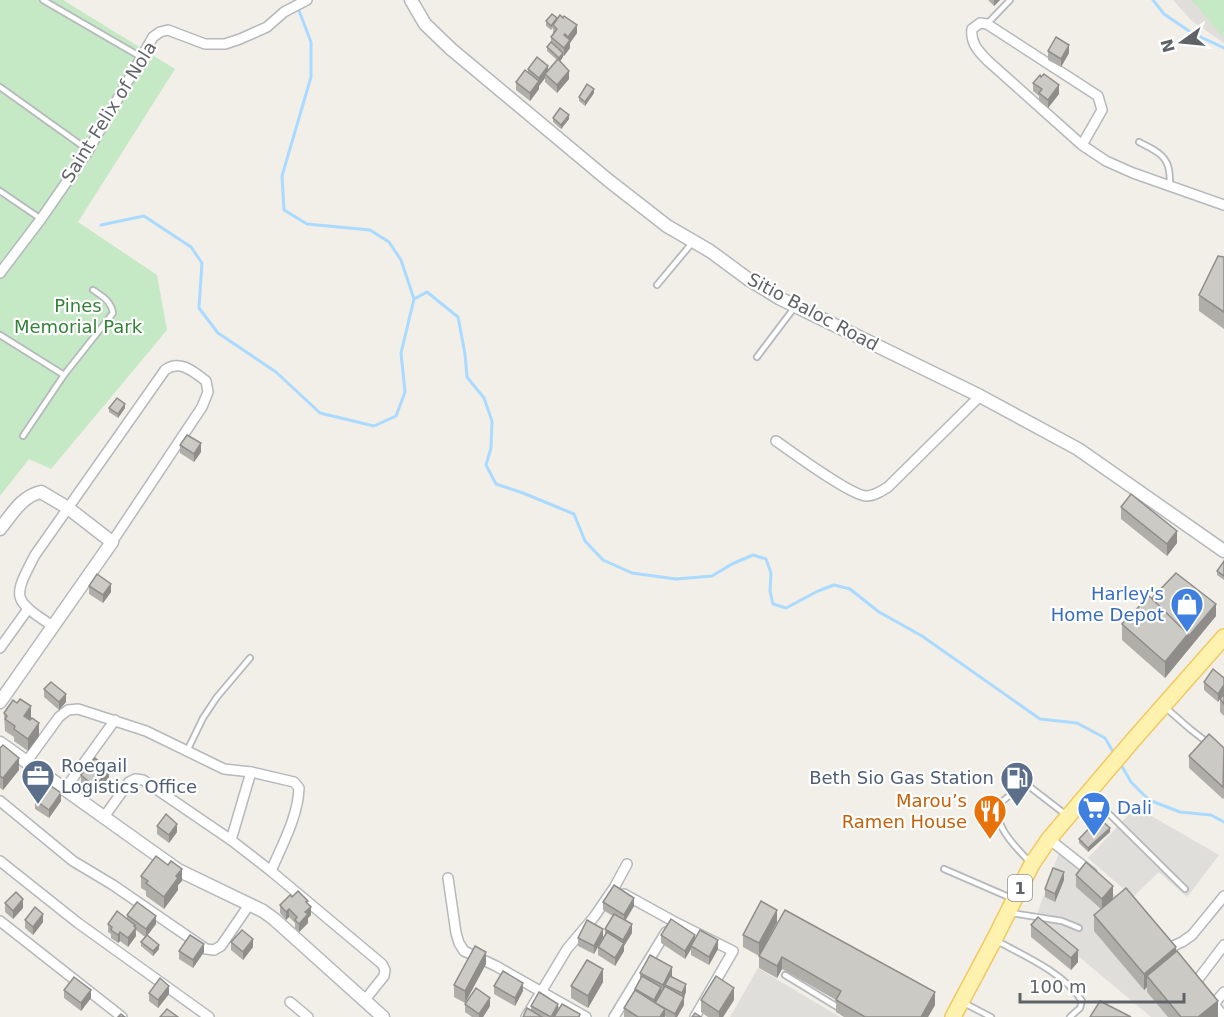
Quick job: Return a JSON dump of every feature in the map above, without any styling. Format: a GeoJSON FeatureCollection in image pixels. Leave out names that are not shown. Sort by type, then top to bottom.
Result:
{"type":"FeatureCollection","features":[{"type":"Feature","properties":{"kind":"main road","name":"1"},"geometry":{"type":"LineString","coordinates":[[953,1017],[1032,864],[1049,839],[1224,637]]}},
{"type":"Feature","properties":{"kind":"street","name":"Saint Felix of Nola"},"geometry":{"type":"LineString","coordinates":[[2,268],[41,219],[88,151],[153,37],[168,30],[205,44],[225,44],[267,27],[284,12],[307,0]]}},
{"type":"Feature","properties":{"kind":"street","name":"Sitio Baloc Road"},"geometry":{"type":"LineString","coordinates":[[411,0],[425,24],[451,49],[608,180],[667,226],[710,251],[779,298],[980,396],[1078,449],[1224,551]]}},
{"type":"Feature","properties":{"kind":"street"},"geometry":{"type":"LineString","coordinates":[[1082,145],[1102,110],[1098,96],[987,24],[980,23],[972,29],[971,37],[977,50],[1082,145],[1106,161],[1133,173],[1224,205]]}},
{"type":"Feature","properties":{"kind":"street"},"geometry":{"type":"LineString","coordinates":[[0,702],[54,627],[202,407],[208,392],[206,381],[182,365],[171,365],[165,370],[34,555],[21,581],[20,599],[28,609],[54,627]]}},
{"type":"Feature","properties":{"kind":"street"},"geometry":{"type":"LineString","coordinates":[[776,441],[839,484],[865,496],[876,494],[888,487],[980,396]]}},
{"type":"Feature","properties":{"kind":"street"},"geometry":{"type":"LineString","coordinates":[[0,529],[23,501],[32,494],[41,492],[68,508],[112,542]]}},
{"type":"Feature","properties":{"kind":"street"},"geometry":{"type":"LineString","coordinates":[[0,648],[28,609]]}},
{"type":"Feature","properties":{"kind":"street"},"geometry":{"type":"LineString","coordinates":[[27,761],[59,717],[68,710],[78,709],[146,730],[225,769],[251,772],[294,782],[299,788],[299,798],[291,824],[271,871]]}},
{"type":"Feature","properties":{"kind":"street"},"geometry":{"type":"LineString","coordinates":[[65,789],[115,720]]}},
{"type":"Feature","properties":{"kind":"street"},"geometry":{"type":"LineString","coordinates":[[0,743],[178,870],[274,919],[384,1017]]}},
{"type":"Feature","properties":{"kind":"street"},"geometry":{"type":"LineString","coordinates":[[231,840],[251,772]]}},
{"type":"Feature","properties":{"kind":"street"},"geometry":{"type":"LineString","coordinates":[[104,818],[129,782],[135,779],[143,780],[231,840],[382,964],[385,970],[384,976],[364,1001]]}},
{"type":"Feature","properties":{"kind":"street"},"geometry":{"type":"LineString","coordinates":[[0,801],[74,861],[206,949],[214,950],[221,946],[249,905]]}},
{"type":"Feature","properties":{"kind":"street"},"geometry":{"type":"LineString","coordinates":[[1049,839],[1102,882]]}},
{"type":"Feature","properties":{"kind":"street"},"geometry":{"type":"LineString","coordinates":[[0,861],[78,923],[207,1016]]}},
{"type":"Feature","properties":{"kind":"street"},"geometry":{"type":"LineString","coordinates":[[526,1017],[567,949],[594,917],[627,864]]}},
{"type":"Feature","properties":{"kind":"street"},"geometry":{"type":"LineString","coordinates":[[448,878],[456,933],[464,951],[496,966],[586,1017]]}},
{"type":"Feature","properties":{"kind":"street"},"geometry":{"type":"LineString","coordinates":[[614,888],[733,951],[695,1017]]}},
{"type":"Feature","properties":{"kind":"street"},"geometry":{"type":"LineString","coordinates":[[1166,949],[1192,935],[1224,896]]}},
{"type":"Feature","properties":{"kind":"street"},"geometry":{"type":"LineString","coordinates":[[0,921],[122,1017]]}},
{"type":"Feature","properties":{"kind":"street"},"geometry":{"type":"LineString","coordinates":[[614,1017],[673,921]]}},
{"type":"Feature","properties":{"kind":"street"},"geometry":{"type":"LineString","coordinates":[[1159,941],[1174,957]]}},
{"type":"Feature","properties":{"kind":"street"},"geometry":{"type":"LineString","coordinates":[[1196,982],[1224,945]]}},
{"type":"Feature","properties":{"kind":"street"},"geometry":{"type":"LineString","coordinates":[[1189,974],[1224,1017]]}},
{"type":"Feature","properties":{"kind":"street"},"geometry":{"type":"LineString","coordinates":[[1214,1004],[1224,992]]}},
{"type":"Feature","properties":{"kind":"street"},"geometry":{"type":"LineString","coordinates":[[290,1002],[308,1017]]}},
{"type":"Feature","properties":{"kind":"lane"},"geometry":{"type":"LineString","coordinates":[[43,0],[141,57]]}},
{"type":"Feature","properties":{"kind":"lane"},"geometry":{"type":"LineString","coordinates":[[987,24],[1010,0]]}},
{"type":"Feature","properties":{"kind":"lane"},"geometry":{"type":"LineString","coordinates":[[0,87],[88,151]]}},
{"type":"Feature","properties":{"kind":"lane"},"geometry":{"type":"LineString","coordinates":[[1138,142],[1156,150],[1163,158],[1168,166],[1170,185]]}},
{"type":"Feature","properties":{"kind":"lane"},"geometry":{"type":"LineString","coordinates":[[0,191],[41,219]]}},
{"type":"Feature","properties":{"kind":"lane"},"geometry":{"type":"LineString","coordinates":[[657,285],[693,242]]}},
{"type":"Feature","properties":{"kind":"lane"},"geometry":{"type":"LineString","coordinates":[[23,435],[64,375],[113,313],[112,306],[106,299],[93,290]]}},
{"type":"Feature","properties":{"kind":"lane"},"geometry":{"type":"LineString","coordinates":[[757,357],[796,306]]}},
{"type":"Feature","properties":{"kind":"lane"},"geometry":{"type":"LineString","coordinates":[[0,336],[64,375]]}},
{"type":"Feature","properties":{"kind":"lane"},"geometry":{"type":"LineString","coordinates":[[187,751],[203,717],[250,658]]}},
{"type":"Feature","properties":{"kind":"lane"},"geometry":{"type":"LineString","coordinates":[[1164,706],[1217,750]]}},
{"type":"Feature","properties":{"kind":"lane"},"geometry":{"type":"LineString","coordinates":[[1032,864],[1010,842],[998,818],[998,809],[1002,801],[1021,787],[1030,786],[1068,816]]}},
{"type":"Feature","properties":{"kind":"lane"},"geometry":{"type":"LineString","coordinates":[[1087,793],[1185,889]]}},
{"type":"Feature","properties":{"kind":"lane"},"geometry":{"type":"LineString","coordinates":[[944,869],[1011,906],[1079,928]]}},
{"type":"Feature","properties":{"kind":"lane"},"geometry":{"type":"LineString","coordinates":[[994,940],[1047,969],[1076,992],[1082,1001],[1080,1008],[1070,1017]]}},
{"type":"Feature","properties":{"kind":"lane"},"geometry":{"type":"LineString","coordinates":[[785,975],[838,1008]]}},
{"type":"Feature","properties":{"kind":"lane"},"geometry":{"type":"LineString","coordinates":[[962,1002],[991,1017]]}},
{"type":"Feature","properties":{"kind":"shaded area"},"geometry":{"type":"Polygon","coordinates":[[[1173,0],[1224,0],[1224,43],[1192,21],[1173,0]]]}},
{"type":"Feature","properties":{"kind":"shaded area"},"geometry":{"type":"Polygon","coordinates":[[[1136,807],[1219,855],[1187,897],[1159,872],[1133,897],[1088,858],[1136,807]]]}},
{"type":"Feature","properties":{"kind":"shaded area"},"geometry":{"type":"Polygon","coordinates":[[[1060,850],[1126,904],[1221,1017],[1151,1017],[1035,920],[1060,850]]]}},
{"type":"Feature","properties":{"kind":"shaded area"},"geometry":{"type":"Polygon","coordinates":[[[758,968],[840,1017],[730,1017],[758,968]]]}},
{"type":"Feature","properties":{"kind":"green space","name":"Pines Memorial Park"},"geometry":{"type":"Polygon","coordinates":[[[0,0],[63,0],[175,69],[78,222],[157,275],[167,330],[51,469],[29,459],[0,496],[0,0]]]}},
{"type":"Feature","properties":{"kind":"green space"},"geometry":{"type":"Polygon","coordinates":[[[1192,0],[1224,0],[1224,35],[1222,36],[1192,0]]]}},
{"type":"Feature","properties":{"kind":"building"},"geometry":{"type":"Polygon","coordinates":[[[552,14],[557,18],[551,26],[546,21],[552,14]]]}},
{"type":"Feature","properties":{"kind":"building"},"geometry":{"type":"Polygon","coordinates":[[[560,15],[577,25],[568,37],[564,35],[570,40],[564,48],[551,37],[557,29],[553,25],[560,15]]]}},
{"type":"Feature","properties":{"kind":"building"},"geometry":{"type":"Polygon","coordinates":[[[1056,37],[1069,45],[1061,59],[1048,51],[1056,37]]]}},
{"type":"Feature","properties":{"kind":"building"},"geometry":{"type":"Polygon","coordinates":[[[551,42],[563,53],[559,58],[547,47],[551,42]]]}},
{"type":"Feature","properties":{"kind":"building"},"geometry":{"type":"Polygon","coordinates":[[[537,57],[548,66],[539,78],[528,69],[537,57]]]}},
{"type":"Feature","properties":{"kind":"building"},"geometry":{"type":"Polygon","coordinates":[[[558,59],[569,71],[557,85],[545,74],[558,59]]]}},
{"type":"Feature","properties":{"kind":"building"},"geometry":{"type":"Polygon","coordinates":[[[525,70],[539,81],[530,93],[516,82],[525,70]]]}},
{"type":"Feature","properties":{"kind":"building"},"geometry":{"type":"Polygon","coordinates":[[[1044,74],[1059,85],[1048,100],[1039,93],[1042,89],[1033,83],[1044,74]]]}},
{"type":"Feature","properties":{"kind":"building"},"geometry":{"type":"Polygon","coordinates":[[[587,84],[594,89],[585,102],[579,97],[587,84]]]}},
{"type":"Feature","properties":{"kind":"building"},"geometry":{"type":"Polygon","coordinates":[[[560,108],[569,115],[561,125],[553,118],[560,108]]]}},
{"type":"Feature","properties":{"kind":"building"},"geometry":{"type":"Polygon","coordinates":[[[1218,256],[1224,257],[1224,312],[1199,295],[1218,256]]]}},
{"type":"Feature","properties":{"kind":"building"},"geometry":{"type":"Polygon","coordinates":[[[117,398],[125,404],[118,414],[109,408],[117,398]]]}},
{"type":"Feature","properties":{"kind":"building"},"geometry":{"type":"Polygon","coordinates":[[[187,435],[201,443],[194,454],[180,445],[187,435]]]}},
{"type":"Feature","properties":{"kind":"building"},"geometry":{"type":"Polygon","coordinates":[[[1131,494],[1177,531],[1167,544],[1121,507],[1131,494]]]}},
{"type":"Feature","properties":{"kind":"building"},"geometry":{"type":"Polygon","coordinates":[[[1224,561],[1224,576],[1217,571],[1224,561]]]}},
{"type":"Feature","properties":{"kind":"building","name":"Harley's Home Depot"},"geometry":{"type":"Polygon","coordinates":[[[1176,573],[1216,604],[1188,637],[1188,634],[1151,599],[1176,573]]]}},
{"type":"Feature","properties":{"kind":"building"},"geometry":{"type":"Polygon","coordinates":[[[97,574],[111,584],[103,595],[89,586],[97,574]]]}},
{"type":"Feature","properties":{"kind":"building"},"geometry":{"type":"Polygon","coordinates":[[[1149,596],[1188,634],[1165,662],[1122,624],[1149,596]]]}},
{"type":"Feature","properties":{"kind":"building"},"geometry":{"type":"Polygon","coordinates":[[[1213,669],[1224,678],[1224,685],[1218,694],[1204,682],[1213,669]]]}},
{"type":"Feature","properties":{"kind":"building"},"geometry":{"type":"Polygon","coordinates":[[[51,682],[66,694],[59,702],[44,689],[51,682]]]}},
{"type":"Feature","properties":{"kind":"building"},"geometry":{"type":"Polygon","coordinates":[[[20,699],[31,706],[24,716],[39,723],[28,739],[5,719],[7,716],[4,713],[13,700],[17,703],[20,699]]]}},
{"type":"Feature","properties":{"kind":"building"},"geometry":{"type":"Polygon","coordinates":[[[1209,734],[1224,748],[1223,787],[1189,756],[1209,734]]]}},
{"type":"Feature","properties":{"kind":"building"},"geometry":{"type":"Polygon","coordinates":[[[3,745],[19,758],[3,778],[0,776],[0,748],[3,745]]]}},
{"type":"Feature","properties":{"kind":"building"},"geometry":{"type":"Polygon","coordinates":[[[95,758],[109,769],[95,787],[81,775],[95,758]]]}},
{"type":"Feature","properties":{"kind":"building"},"geometry":{"type":"Polygon","coordinates":[[[47,783],[61,793],[49,810],[35,800],[47,783]]]}},
{"type":"Feature","properties":{"kind":"building"},"geometry":{"type":"Polygon","coordinates":[[[166,814],[177,824],[169,835],[157,826],[166,814]]]}},
{"type":"Feature","properties":{"kind":"building","name":"Dali"},"geometry":{"type":"Polygon","coordinates":[[[1099,818],[1110,828],[1088,848],[1079,839],[1099,818]]]}},
{"type":"Feature","properties":{"kind":"building"},"geometry":{"type":"Polygon","coordinates":[[[156,856],[168,865],[171,861],[182,869],[164,897],[141,876],[156,856]]]}},
{"type":"Feature","properties":{"kind":"building"},"geometry":{"type":"Polygon","coordinates":[[[1086,862],[1113,886],[1102,899],[1076,875],[1086,862]]]}},
{"type":"Feature","properties":{"kind":"building"},"geometry":{"type":"Polygon","coordinates":[[[1053,868],[1064,872],[1055,894],[1045,889],[1053,868]]]}},
{"type":"Feature","properties":{"kind":"building"},"geometry":{"type":"Polygon","coordinates":[[[614,885],[634,898],[624,915],[603,902],[614,885]]]}},
{"type":"Feature","properties":{"kind":"building"},"geometry":{"type":"Polygon","coordinates":[[[1126,888],[1176,947],[1144,974],[1094,915],[1126,888]]]}},
{"type":"Feature","properties":{"kind":"building"},"geometry":{"type":"Polygon","coordinates":[[[298,891],[311,907],[305,912],[308,914],[299,924],[295,920],[297,917],[289,909],[286,912],[280,905],[298,891]]]}},
{"type":"Feature","properties":{"kind":"building"},"geometry":{"type":"Polygon","coordinates":[[[16,892],[23,899],[13,911],[5,903],[16,892]]]}},
{"type":"Feature","properties":{"kind":"building"},"geometry":{"type":"Polygon","coordinates":[[[761,901],[777,910],[759,943],[743,935],[761,901]]]}},
{"type":"Feature","properties":{"kind":"building"},"geometry":{"type":"Polygon","coordinates":[[[137,902],[156,916],[146,929],[127,915],[137,902]]]}},
{"type":"Feature","properties":{"kind":"building"},"geometry":{"type":"Polygon","coordinates":[[[35,907],[43,914],[33,927],[25,920],[35,907]]]}},
{"type":"Feature","properties":{"kind":"building"},"geometry":{"type":"Polygon","coordinates":[[[785,910],[935,992],[921,1017],[865,1017],[836,1000],[841,991],[782,957],[777,966],[759,956],[785,910]]]}},
{"type":"Feature","properties":{"kind":"building"},"geometry":{"type":"Polygon","coordinates":[[[117,911],[135,925],[136,928],[128,938],[120,932],[118,935],[111,930],[112,927],[108,924],[117,911]]]}},
{"type":"Feature","properties":{"kind":"building"},"geometry":{"type":"Polygon","coordinates":[[[614,914],[632,924],[623,940],[605,929],[614,914]]]}},
{"type":"Feature","properties":{"kind":"building"},"geometry":{"type":"Polygon","coordinates":[[[1038,917],[1078,950],[1071,958],[1031,925],[1038,917]]]}},
{"type":"Feature","properties":{"kind":"building"},"geometry":{"type":"Polygon","coordinates":[[[671,919],[695,935],[685,951],[661,935],[671,919]]]}},
{"type":"Feature","properties":{"kind":"building"},"geometry":{"type":"Polygon","coordinates":[[[587,920],[603,929],[594,946],[578,938],[587,920]]]}},
{"type":"Feature","properties":{"kind":"building"},"geometry":{"type":"Polygon","coordinates":[[[242,930],[253,939],[243,952],[231,942],[242,930]]]}},
{"type":"Feature","properties":{"kind":"building"},"geometry":{"type":"Polygon","coordinates":[[[700,930],[718,940],[709,957],[691,946],[700,930]]]}},
{"type":"Feature","properties":{"kind":"building"},"geometry":{"type":"Polygon","coordinates":[[[607,932],[624,943],[615,958],[598,947],[607,932]]]}},
{"type":"Feature","properties":{"kind":"building"},"geometry":{"type":"Polygon","coordinates":[[[147,935],[159,945],[153,951],[141,942],[147,935]]]}},
{"type":"Feature","properties":{"kind":"building"},"geometry":{"type":"Polygon","coordinates":[[[190,935],[204,944],[193,960],[179,951],[190,935]]]}},
{"type":"Feature","properties":{"kind":"building"},"geometry":{"type":"Polygon","coordinates":[[[475,946],[486,952],[465,991],[454,985],[475,946]]]}},
{"type":"Feature","properties":{"kind":"building"},"geometry":{"type":"Polygon","coordinates":[[[1177,951],[1218,1001],[1198,1017],[1181,1017],[1147,976],[1177,951]]]}},
{"type":"Feature","properties":{"kind":"building"},"geometry":{"type":"Polygon","coordinates":[[[650,955],[672,967],[663,985],[640,973],[650,955]]]}},
{"type":"Feature","properties":{"kind":"building"},"geometry":{"type":"Polygon","coordinates":[[[587,960],[603,969],[588,996],[571,986],[587,960]]]}},
{"type":"Feature","properties":{"kind":"building"},"geometry":{"type":"Polygon","coordinates":[[[503,971],[523,983],[515,998],[494,986],[503,971]]]}},
{"type":"Feature","properties":{"kind":"building"},"geometry":{"type":"Polygon","coordinates":[[[642,976],[661,987],[654,1000],[635,989],[642,976]]]}},
{"type":"Feature","properties":{"kind":"building"},"geometry":{"type":"Polygon","coordinates":[[[670,976],[686,984],[682,993],[665,985],[670,976]]]}},
{"type":"Feature","properties":{"kind":"building"},"geometry":{"type":"Polygon","coordinates":[[[716,976],[734,988],[719,1012],[701,1000],[716,976]]]}},
{"type":"Feature","properties":{"kind":"building"},"geometry":{"type":"Polygon","coordinates":[[[74,977],[91,990],[81,1003],[64,990],[74,977]]]}},
{"type":"Feature","properties":{"kind":"building"},"geometry":{"type":"Polygon","coordinates":[[[160,978],[169,986],[158,1000],[149,993],[160,978]]]}},
{"type":"Feature","properties":{"kind":"building"},"geometry":{"type":"Polygon","coordinates":[[[665,986],[684,997],[675,1014],[655,1003],[665,986]]]}},
{"type":"Feature","properties":{"kind":"building"},"geometry":{"type":"Polygon","coordinates":[[[476,988],[490,998],[479,1014],[465,1004],[476,988]]]}},
{"type":"Feature","properties":{"kind":"building"},"geometry":{"type":"Polygon","coordinates":[[[635,990],[665,1009],[660,1017],[638,1017],[624,1008],[635,990]]]}},
{"type":"Feature","properties":{"kind":"building"},"geometry":{"type":"Polygon","coordinates":[[[539,992],[558,1004],[551,1017],[531,1006],[539,992]]]}},
{"type":"Feature","properties":{"kind":"building"},"geometry":{"type":"Polygon","coordinates":[[[1100,1001],[1131,1017],[1090,1017],[1100,1001]]]}},
{"type":"Feature","properties":{"kind":"building"},"geometry":{"type":"Polygon","coordinates":[[[562,1004],[580,1014],[579,1017],[554,1017],[562,1004]]]}},
{"type":"Feature","properties":{"kind":"building"},"geometry":{"type":"Polygon","coordinates":[[[527,1008],[542,1017],[523,1017],[527,1008]]]}},
{"type":"Feature","properties":{"kind":"building"},"geometry":{"type":"Polygon","coordinates":[[[167,1009],[178,1017],[160,1017],[167,1009]]]}},
{"type":"Feature","properties":{"kind":"waterway"},"geometry":{"type":"LineString","coordinates":[[101,225],[144,216],[191,247],[202,263],[199,308],[218,333],[276,372],[320,413],[374,426],[396,416],[405,392],[401,353],[414,299],[401,260],[389,242],[370,230],[307,224],[284,210],[282,176],[311,77],[311,42],[295,0]]}},
{"type":"Feature","properties":{"kind":"waterway"},"geometry":{"type":"LineString","coordinates":[[1153,0],[1164,14],[1192,33],[1224,48]]}},
{"type":"Feature","properties":{"kind":"waterway"},"geometry":{"type":"LineString","coordinates":[[414,299],[427,292],[458,317],[467,377],[484,398],[492,421],[491,448],[486,465],[496,484],[574,514],[585,541],[603,560],[632,573],[676,579],[712,576],[753,555],[766,559],[771,573],[770,591],[773,604],[786,608],[834,585],[850,589],[879,612],[922,636],[1040,719],[1077,723],[1105,738],[1115,755]]}},
{"type":"Feature","properties":{"kind":"waterway"},"geometry":{"type":"LineString","coordinates":[[1120,763],[1131,782],[1149,800],[1180,812],[1211,815],[1224,822]]}},
{"type":"Feature","properties":{"kind":"place","name":"Harley's Home Depot"},"geometry":{"type":"Point","coordinates":[1187,633]}},
{"type":"Feature","properties":{"kind":"place","name":"Roegail Logistics Office"},"geometry":{"type":"Point","coordinates":[38,805]}},
{"type":"Feature","properties":{"kind":"place","name":"Beth Sio Gas Station"},"geometry":{"type":"Point","coordinates":[1017,807]}},
{"type":"Feature","properties":{"kind":"place","name":"Dali"},"geometry":{"type":"Point","coordinates":[1094,837]}},
{"type":"Feature","properties":{"kind":"place","name":"Marou’s Ramen House"},"geometry":{"type":"Point","coordinates":[990,840]}}]}
